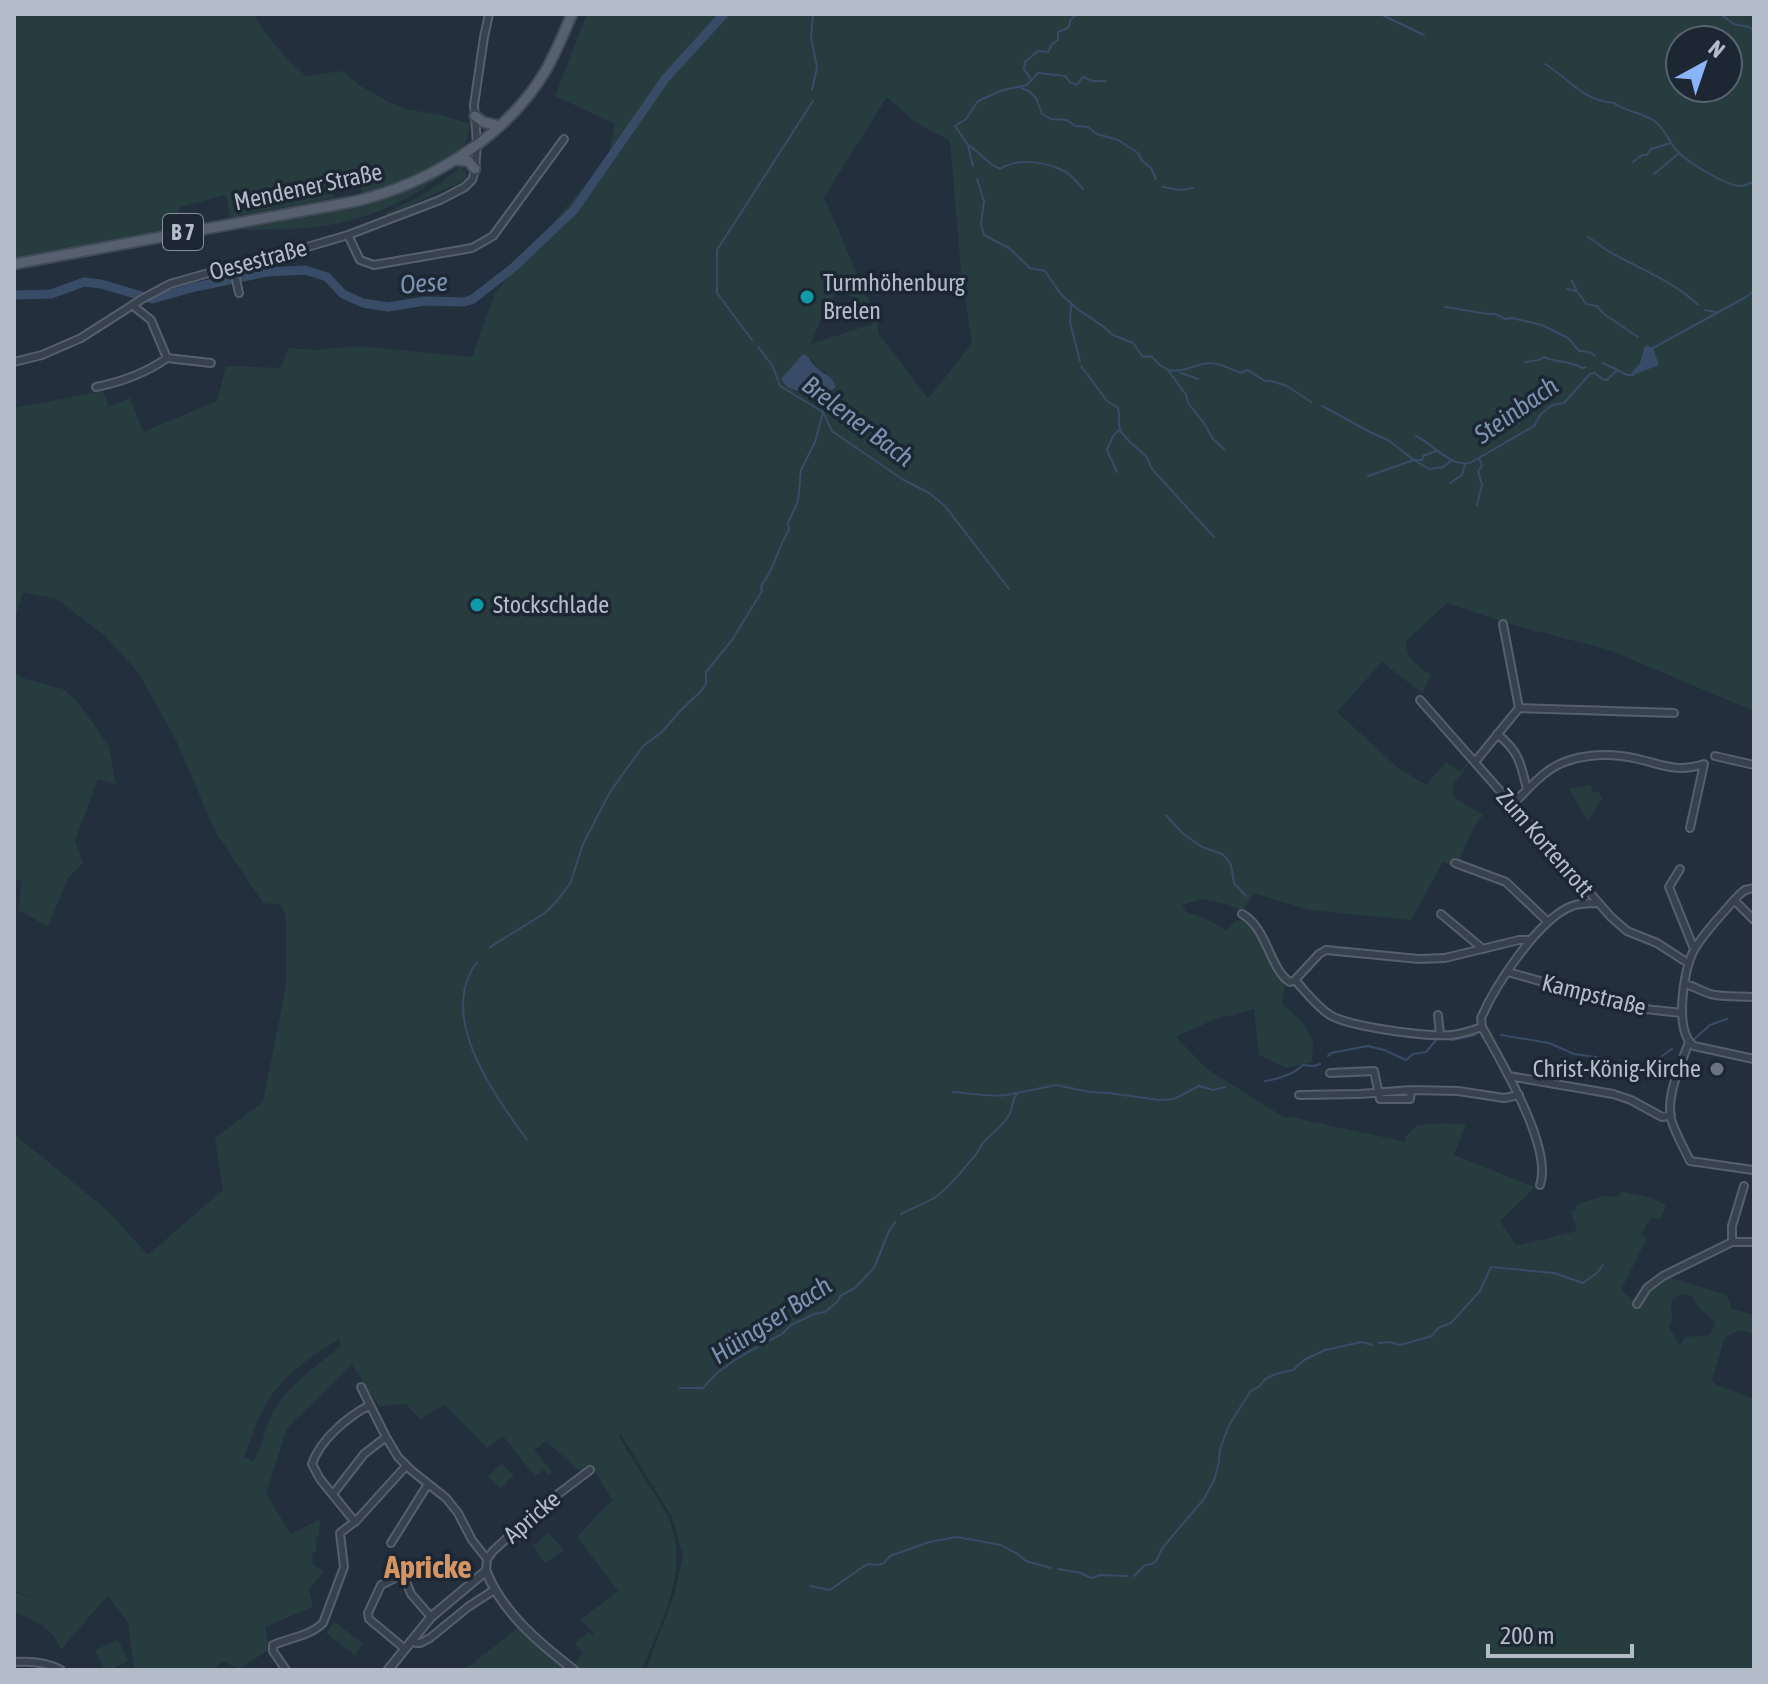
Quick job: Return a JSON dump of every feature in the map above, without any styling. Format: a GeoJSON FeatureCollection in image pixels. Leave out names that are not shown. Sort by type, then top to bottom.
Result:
{"type":"FeatureCollection","features":[{"type":"Feature","properties":{"kind":"main road","name":"B 7"},"geometry":{"type":"LineString","coordinates":[[500,126],[519,107],[546,70],[572,14]]}},
{"type":"Feature","properties":{"kind":"main road"},"geometry":{"type":"LineString","coordinates":[[475,116],[483,122],[500,126]]}},
{"type":"Feature","properties":{"kind":"main road","name":"Mendener Straße"},"geometry":{"type":"LineString","coordinates":[[14,264],[375,197],[419,181],[500,126]]}},
{"type":"Feature","properties":{"kind":"main road"},"geometry":{"type":"LineString","coordinates":[[454,160],[468,161],[475,169]]}},
{"type":"Feature","properties":{"kind":"street"},"geometry":{"type":"LineString","coordinates":[[475,169],[476,92],[489,14]]}},
{"type":"Feature","properties":{"kind":"street"},"geometry":{"type":"LineString","coordinates":[[348,235],[360,260],[374,265],[472,248],[493,236],[503,225],[564,139]]}},
{"type":"Feature","properties":{"kind":"street","name":"Oesestraße"},"geometry":{"type":"LineString","coordinates":[[14,362],[42,355],[81,338],[170,284],[348,235],[409,213],[454,194],[470,183],[475,169]]}},
{"type":"Feature","properties":{"kind":"street"},"geometry":{"type":"LineString","coordinates":[[233,266],[239,293]]}},
{"type":"Feature","properties":{"kind":"street"},"geometry":{"type":"LineString","coordinates":[[132,305],[151,320],[167,358]]}},
{"type":"Feature","properties":{"kind":"street"},"geometry":{"type":"LineString","coordinates":[[96,387],[152,369],[167,358],[211,363]]}},
{"type":"Feature","properties":{"kind":"street"},"geometry":{"type":"LineString","coordinates":[[1503,624],[1519,708]]}},
{"type":"Feature","properties":{"kind":"street","name":"Zum Kortenrott"},"geometry":{"type":"LineString","coordinates":[[1420,700],[1597,903],[1627,931],[1657,943],[1688,963]]}},
{"type":"Feature","properties":{"kind":"street"},"geometry":{"type":"LineString","coordinates":[[1519,708],[1674,713]]}},
{"type":"Feature","properties":{"kind":"street"},"geometry":{"type":"LineString","coordinates":[[1475,762],[1519,708]]}},
{"type":"Feature","properties":{"kind":"street"},"geometry":{"type":"LineString","coordinates":[[1497,734],[1518,757],[1527,790]]}},
{"type":"Feature","properties":{"kind":"street"},"geometry":{"type":"LineString","coordinates":[[1715,756],[1754,765]]}},
{"type":"Feature","properties":{"kind":"street"},"geometry":{"type":"LineString","coordinates":[[1513,804],[1545,773],[1565,761],[1584,757],[1627,757],[1677,769],[1704,764],[1690,828]]}},
{"type":"Feature","properties":{"kind":"street"},"geometry":{"type":"LineString","coordinates":[[1455,863],[1506,882],[1548,922]]}},
{"type":"Feature","properties":{"kind":"street"},"geometry":{"type":"LineString","coordinates":[[1680,869],[1669,887],[1694,949]]}},
{"type":"Feature","properties":{"kind":"street"},"geometry":{"type":"LineString","coordinates":[[1754,888],[1745,890],[1734,900],[1694,949],[1688,963],[1682,1013],[1685,1036],[1694,1046],[1754,1059]]}},
{"type":"Feature","properties":{"kind":"street"},"geometry":{"type":"LineString","coordinates":[[1734,900],[1754,920]]}},
{"type":"Feature","properties":{"kind":"street"},"geometry":{"type":"LineString","coordinates":[[1540,1185],[1544,1174],[1527,1113],[1482,1027],[1482,1015],[1529,940],[1573,905],[1597,903]]}},
{"type":"Feature","properties":{"kind":"street"},"geometry":{"type":"LineString","coordinates":[[1242,914],[1269,947],[1281,975],[1290,982],[1326,950],[1419,959],[1445,958],[1529,940]]}},
{"type":"Feature","properties":{"kind":"street"},"geometry":{"type":"LineString","coordinates":[[1441,914],[1483,949]]}},
{"type":"Feature","properties":{"kind":"street","name":"Kampstraße"},"geometry":{"type":"LineString","coordinates":[[1508,972],[1635,1008],[1682,1013]]}},
{"type":"Feature","properties":{"kind":"street"},"geometry":{"type":"LineString","coordinates":[[1295,980],[1319,1007],[1332,1017],[1348,1023],[1440,1035],[1454,1035],[1482,1027]]}},
{"type":"Feature","properties":{"kind":"street"},"geometry":{"type":"LineString","coordinates":[[1685,984],[1712,995],[1754,997]]}},
{"type":"Feature","properties":{"kind":"street"},"geometry":{"type":"LineString","coordinates":[[1438,1015],[1440,1035]]}},
{"type":"Feature","properties":{"kind":"street"},"geometry":{"type":"LineString","coordinates":[[1689,1042],[1670,1104],[1672,1123],[1690,1161],[1753,1170]]}},
{"type":"Feature","properties":{"kind":"street"},"geometry":{"type":"LineString","coordinates":[[1330,1073],[1374,1071],[1378,1092]]}},
{"type":"Feature","properties":{"kind":"street"},"geometry":{"type":"LineString","coordinates":[[1509,1076],[1613,1094],[1662,1117],[1671,1115]]}},
{"type":"Feature","properties":{"kind":"street"},"geometry":{"type":"LineString","coordinates":[[1299,1095],[1411,1090],[1458,1091],[1504,1098],[1519,1095]]}},
{"type":"Feature","properties":{"kind":"street"},"geometry":{"type":"LineString","coordinates":[[1732,1242],[1732,1226],[1744,1186]]}},
{"type":"Feature","properties":{"kind":"street"},"geometry":{"type":"LineString","coordinates":[[1637,1304],[1652,1282],[1732,1242],[1754,1242]]}},
{"type":"Feature","properties":{"kind":"street"},"geometry":{"type":"LineString","coordinates":[[361,1387],[394,1451],[406,1466],[446,1498],[487,1559]]}},
{"type":"Feature","properties":{"kind":"street"},"geometry":{"type":"LineString","coordinates":[[355,1522],[312,1464],[342,1424],[370,1405]]}},
{"type":"Feature","properties":{"kind":"street"},"geometry":{"type":"LineString","coordinates":[[333,1494],[364,1454],[386,1437]]}},
{"type":"Feature","properties":{"kind":"street"},"geometry":{"type":"LineString","coordinates":[[286,1670],[273,1651],[273,1645],[320,1628],[344,1567],[340,1533],[355,1522],[406,1466]]}},
{"type":"Feature","properties":{"kind":"street","name":"Apricke"},"geometry":{"type":"LineString","coordinates":[[574,1670],[529,1631],[494,1590],[486,1571],[487,1559],[525,1521],[590,1470]]}},
{"type":"Feature","properties":{"kind":"street"},"geometry":{"type":"LineString","coordinates":[[391,1543],[428,1484]]}},
{"type":"Feature","properties":{"kind":"street"},"geometry":{"type":"LineString","coordinates":[[388,1670],[431,1617],[486,1571]]}},
{"type":"Feature","properties":{"kind":"street"},"geometry":{"type":"LineString","coordinates":[[405,1649],[369,1619],[368,1613],[381,1585],[403,1574],[411,1594],[431,1617]]}},
{"type":"Feature","properties":{"kind":"street"},"geometry":{"type":"LineString","coordinates":[[413,1640],[420,1643],[430,1638],[494,1590]]}},
{"type":"Feature","properties":{"kind":"street"},"geometry":{"type":"LineString","coordinates":[[14,1662],[37,1662],[61,1670]]}},
{"type":"Feature","properties":{"kind":"green space"},"geometry":{"type":"Polygon","coordinates":[[[14,14],[253,14],[277,47],[306,76],[342,71],[359,85],[405,109],[442,115],[470,124],[467,140],[460,151],[428,170],[389,187],[362,194],[359,183],[332,187],[334,198],[230,217],[226,195],[179,207],[182,227],[14,259],[14,14]]]}},
{"type":"Feature","properties":{"kind":"green space"},"geometry":{"type":"Polygon","coordinates":[[[587,14],[1754,14],[1754,711],[1609,650],[1510,624],[1447,603],[1406,641],[1410,657],[1431,675],[1422,693],[1382,662],[1337,712],[1397,767],[1426,785],[1446,762],[1460,772],[1469,760],[1452,786],[1455,798],[1483,815],[1473,828],[1457,866],[1443,862],[1411,920],[1309,910],[1254,893],[1241,911],[1230,905],[1202,899],[1182,905],[1186,912],[1226,930],[1237,920],[1247,921],[1267,948],[1285,984],[1282,1003],[1304,1024],[1313,1041],[1312,1062],[1286,1068],[1259,1055],[1254,1009],[1213,1020],[1176,1037],[1207,1069],[1285,1118],[1406,1142],[1406,1136],[1418,1125],[1466,1124],[1454,1155],[1535,1187],[1500,1221],[1515,1244],[1577,1231],[1571,1212],[1576,1210],[1575,1205],[1603,1196],[1619,1197],[1621,1191],[1666,1205],[1660,1220],[1651,1217],[1641,1235],[1647,1238],[1621,1290],[1635,1302],[1647,1284],[1661,1275],[1727,1295],[1732,1309],[1754,1315],[1754,1336],[1739,1330],[1725,1337],[1712,1380],[1751,1398],[1754,1391],[1754,1670],[646,1670],[674,1595],[683,1556],[672,1517],[621,1435],[619,1437],[668,1516],[674,1536],[675,1575],[665,1613],[642,1670],[576,1670],[573,1668],[583,1652],[575,1645],[579,1638],[589,1632],[594,1633],[580,1620],[618,1591],[577,1537],[613,1501],[593,1468],[582,1473],[546,1441],[534,1450],[553,1472],[548,1475],[544,1470],[535,1476],[503,1436],[487,1448],[444,1404],[420,1420],[406,1404],[379,1406],[352,1365],[287,1428],[266,1494],[291,1534],[320,1519],[319,1535],[315,1539],[317,1551],[312,1554],[313,1565],[324,1571],[309,1590],[313,1607],[265,1627],[269,1650],[238,1669],[223,1661],[213,1670],[134,1670],[128,1623],[108,1595],[61,1650],[48,1630],[14,1612],[14,1592],[35,1599],[14,1590],[14,1134],[107,1210],[148,1255],[223,1190],[215,1138],[263,1102],[286,987],[286,916],[281,905],[263,903],[215,831],[176,740],[138,672],[104,635],[57,599],[23,592],[14,622],[14,408],[103,391],[109,407],[130,398],[143,432],[217,401],[226,366],[281,368],[288,348],[315,350],[358,346],[472,357],[495,293],[608,157],[615,124],[555,96],[587,14]],[[887,97],[824,197],[878,322],[878,333],[928,399],[972,343],[962,281],[950,141],[915,122],[887,97]],[[845,288],[827,303],[811,344],[872,324],[845,288]],[[811,358],[793,390],[816,399],[826,372],[817,368],[811,358]],[[1683,1294],[1671,1304],[1669,1327],[1680,1346],[1685,1337],[1710,1335],[1716,1322],[1700,1309],[1692,1296],[1683,1294]],[[339,1339],[299,1366],[274,1393],[260,1416],[244,1457],[253,1462],[278,1404],[303,1377],[341,1346],[339,1339]]]}},
{"type":"Feature","properties":{"kind":"green space"},"geometry":{"type":"Polygon","coordinates":[[[462,165],[468,179],[386,216],[385,213],[435,187],[462,165]]]}},
{"type":"Feature","properties":{"kind":"green space"},"geometry":{"type":"Polygon","coordinates":[[[445,171],[417,193],[350,221],[306,228],[246,230],[245,226],[372,202],[445,171]]]}},
{"type":"Feature","properties":{"kind":"green space"},"geometry":{"type":"Polygon","coordinates":[[[14,672],[22,678],[63,689],[77,701],[109,746],[116,784],[98,779],[75,841],[83,863],[68,878],[48,927],[19,910],[21,882],[14,878],[14,672]]]}},
{"type":"Feature","properties":{"kind":"green space"},"geometry":{"type":"Polygon","coordinates":[[[1591,785],[1592,792],[1599,791],[1602,799],[1588,821],[1569,789],[1591,785]]]}},
{"type":"Feature","properties":{"kind":"green space"},"geometry":{"type":"Polygon","coordinates":[[[501,1464],[514,1475],[501,1488],[488,1477],[501,1464]]]}},
{"type":"Feature","properties":{"kind":"green space"},"geometry":{"type":"Polygon","coordinates":[[[549,1533],[564,1550],[545,1563],[533,1546],[549,1533]]]}},
{"type":"Feature","properties":{"kind":"green space"},"geometry":{"type":"Polygon","coordinates":[[[335,1622],[363,1644],[355,1655],[326,1633],[335,1622]]]}},
{"type":"Feature","properties":{"kind":"green space"},"geometry":{"type":"Polygon","coordinates":[[[522,1625],[572,1670],[464,1670],[522,1625]]]}},
{"type":"Feature","properties":{"kind":"green space"},"geometry":{"type":"Polygon","coordinates":[[[118,1640],[128,1661],[105,1670],[95,1650],[118,1640]]]}},
{"type":"Feature","properties":{"kind":"water"},"geometry":{"type":"Polygon","coordinates":[[[1647,345],[1653,348],[1659,365],[1633,375],[1632,372],[1640,363],[1647,345]]]}},
{"type":"Feature","properties":{"kind":"water"},"geometry":{"type":"Polygon","coordinates":[[[803,354],[830,377],[836,387],[821,400],[787,387],[781,379],[803,354]]]}},
{"type":"Feature","properties":{"kind":"waterway","name":"Oese"},"geometry":{"type":"LineString","coordinates":[[14,295],[51,294],[84,282],[152,299],[267,272],[305,270],[327,277],[343,294],[363,303],[388,307],[425,301],[464,302],[473,299],[514,267],[574,210],[665,79],[724,14]]}},
{"type":"Feature","properties":{"kind":"waterway","name":"Brelener Bach"},"geometry":{"type":"LineString","coordinates":[[812,90],[817,67],[811,38],[813,14]]}},
{"type":"Feature","properties":{"kind":"waterway"},"geometry":{"type":"LineString","coordinates":[[1030,78],[1024,69],[1025,62],[1038,51],[1048,52],[1058,40],[1058,32],[1068,28],[1071,19],[1078,14]]}},
{"type":"Feature","properties":{"kind":"waterway"},"geometry":{"type":"LineString","coordinates":[[1380,14],[1424,35]]}},
{"type":"Feature","properties":{"kind":"waterway"},"geometry":{"type":"LineString","coordinates":[[1720,14],[1734,24],[1754,31]]}},
{"type":"Feature","properties":{"kind":"waterway"},"geometry":{"type":"LineString","coordinates":[[1545,64],[1585,94],[1653,120],[1676,150],[1707,172],[1735,185],[1754,182]]}},
{"type":"Feature","properties":{"kind":"waterway"},"geometry":{"type":"LineString","coordinates":[[973,166],[968,145],[955,126],[966,119],[978,101],[1003,90],[1027,85],[1038,73],[1065,76],[1077,85],[1083,77],[1106,81]]}},
{"type":"Feature","properties":{"kind":"waterway"},"geometry":{"type":"LineString","coordinates":[[1021,88],[1036,98],[1042,114],[1051,119],[1067,120],[1075,126],[1088,127],[1138,153],[1156,179]]}},
{"type":"Feature","properties":{"kind":"waterway","name":"Brelener Bach"},"geometry":{"type":"LineString","coordinates":[[752,340],[717,293],[717,250],[813,101]]}},
{"type":"Feature","properties":{"kind":"waterway"},"geometry":{"type":"LineString","coordinates":[[1633,162],[1647,155],[1651,149],[1671,143]]}},
{"type":"Feature","properties":{"kind":"waterway"},"geometry":{"type":"LineString","coordinates":[[968,145],[1000,169],[1023,162],[1049,165],[1067,173],[1083,189]]}},
{"type":"Feature","properties":{"kind":"waterway"},"geometry":{"type":"LineString","coordinates":[[1654,174],[1678,154]]}},
{"type":"Feature","properties":{"kind":"waterway"},"geometry":{"type":"LineString","coordinates":[[977,179],[984,201],[981,224],[984,235],[1009,248],[1030,268],[1045,271],[1060,293],[1076,308],[1113,335],[1133,343],[1143,357],[1151,356],[1168,370],[1213,439],[1225,450]]}},
{"type":"Feature","properties":{"kind":"waterway"},"geometry":{"type":"LineString","coordinates":[[1163,187],[1193,188]]}},
{"type":"Feature","properties":{"kind":"waterway"},"geometry":{"type":"LineString","coordinates":[[1588,237],[1612,254],[1671,285],[1698,305]]}},
{"type":"Feature","properties":{"kind":"waterway"},"geometry":{"type":"LineString","coordinates":[[1572,281],[1577,291]]}},
{"type":"Feature","properties":{"kind":"waterway"},"geometry":{"type":"LineString","coordinates":[[1567,289],[1577,291],[1586,304],[1597,306],[1638,337]]}},
{"type":"Feature","properties":{"kind":"waterway","name":"Steinbach"},"geometry":{"type":"LineString","coordinates":[[1653,348],[1754,291]]}},
{"type":"Feature","properties":{"kind":"waterway"},"geometry":{"type":"LineString","coordinates":[[1071,304],[1070,322],[1080,361]]}},
{"type":"Feature","properties":{"kind":"waterway"},"geometry":{"type":"LineString","coordinates":[[1445,307],[1542,325],[1568,338],[1579,351],[1595,356]]}},
{"type":"Feature","properties":{"kind":"waterway"},"geometry":{"type":"LineString","coordinates":[[1705,310],[1716,312]]}},
{"type":"Feature","properties":{"kind":"waterway","name":"Brelener Bach"},"geometry":{"type":"LineString","coordinates":[[758,347],[772,365],[780,386],[823,412],[832,431],[945,506],[1009,589]]}},
{"type":"Feature","properties":{"kind":"waterway"},"geometry":{"type":"LineString","coordinates":[[1525,362],[1544,357],[1586,367]]}},
{"type":"Feature","properties":{"kind":"waterway"},"geometry":{"type":"LineString","coordinates":[[1170,370],[1209,363],[1241,373],[1248,370],[1265,381],[1287,386],[1311,402]]}},
{"type":"Feature","properties":{"kind":"waterway"},"geometry":{"type":"LineString","coordinates":[[1602,363],[1616,369]]}},
{"type":"Feature","properties":{"kind":"waterway"},"geometry":{"type":"LineString","coordinates":[[1081,366],[1107,401],[1118,408],[1121,432],[1146,456],[1152,469],[1214,537]]}},
{"type":"Feature","properties":{"kind":"waterway","name":"Steinbach"},"geometry":{"type":"LineString","coordinates":[[1416,436],[1456,462],[1470,463],[1534,426],[1541,414],[1552,405],[1564,403],[1590,374],[1595,373],[1607,380],[1617,370],[1633,375]]}},
{"type":"Feature","properties":{"kind":"waterway"},"geometry":{"type":"LineString","coordinates":[[1181,373],[1198,379]]}},
{"type":"Feature","properties":{"kind":"waterway"},"geometry":{"type":"LineString","coordinates":[[1322,406],[1388,440],[1429,469],[1443,467],[1451,461]]}},
{"type":"Feature","properties":{"kind":"waterway"},"geometry":{"type":"LineString","coordinates":[[490,947],[545,913],[555,903],[570,884],[583,844],[610,792],[643,746],[662,732],[706,684],[706,672],[732,640],[762,591],[761,586],[789,530],[788,523],[798,501],[801,470],[815,442],[823,412]]}},
{"type":"Feature","properties":{"kind":"waterway"},"geometry":{"type":"LineString","coordinates":[[1117,472],[1107,450],[1120,429]]}},
{"type":"Feature","properties":{"kind":"waterway"},"geometry":{"type":"LineString","coordinates":[[1368,476],[1422,460],[1423,456],[1436,451]]}},
{"type":"Feature","properties":{"kind":"waterway"},"geometry":{"type":"LineString","coordinates":[[1477,505],[1482,485],[1478,471],[1482,466],[1479,458]]}},
{"type":"Feature","properties":{"kind":"waterway"},"geometry":{"type":"LineString","coordinates":[[1450,483],[1462,475],[1465,464]]}},
{"type":"Feature","properties":{"kind":"waterway"},"geometry":{"type":"LineString","coordinates":[[1166,815],[1182,833],[1227,859],[1234,883],[1246,896]]}},
{"type":"Feature","properties":{"kind":"waterway"},"geometry":{"type":"LineString","coordinates":[[477,962],[466,984],[463,1007],[466,1031],[486,1078],[527,1140]]}},
{"type":"Feature","properties":{"kind":"waterway","name":"Hüingser Bach"},"geometry":{"type":"LineString","coordinates":[[1693,1040],[1710,1025],[1727,1019]]}},
{"type":"Feature","properties":{"kind":"waterway","name":"Hüingser Bach"},"geometry":{"type":"LineString","coordinates":[[1328,1056],[1368,1046],[1406,1060],[1413,1054],[1426,1052],[1437,1039],[1452,1040],[1475,1035]]}},
{"type":"Feature","properties":{"kind":"waterway","name":"Hüingser Bach"},"geometry":{"type":"LineString","coordinates":[[1501,1035],[1549,1043],[1574,1054],[1603,1058],[1614,1063],[1628,1061],[1636,1070],[1642,1070],[1672,1049]]}},
{"type":"Feature","properties":{"kind":"waterway","name":"Hüingser Bach"},"geometry":{"type":"LineString","coordinates":[[1265,1081],[1285,1076],[1303,1065],[1320,1064]]}},
{"type":"Feature","properties":{"kind":"waterway","name":"Hüingser Bach"},"geometry":{"type":"LineString","coordinates":[[901,1214],[934,1198],[950,1185],[1006,1119],[1017,1093],[1056,1085],[1159,1100],[1174,1099],[1199,1086],[1213,1090],[1225,1087]]}},
{"type":"Feature","properties":{"kind":"waterway","name":"Hüingser Bach"},"geometry":{"type":"LineString","coordinates":[[953,1092],[993,1096],[1015,1093]]}},
{"type":"Feature","properties":{"kind":"waterway","name":"Hüingser Bach"},"geometry":{"type":"LineString","coordinates":[[680,1388],[703,1388],[739,1357],[782,1334],[791,1325],[825,1312],[874,1268],[895,1222]]}},
{"type":"Feature","properties":{"kind":"waterway"},"geometry":{"type":"LineString","coordinates":[[1379,1343],[1400,1345],[1432,1336],[1438,1328],[1451,1323],[1480,1291],[1491,1267],[1554,1273],[1583,1283],[1603,1265]]}},
{"type":"Feature","properties":{"kind":"waterway"},"geometry":{"type":"LineString","coordinates":[[1134,1576],[1145,1565],[1156,1561],[1163,1547],[1204,1499],[1214,1480],[1229,1425],[1250,1392],[1265,1379],[1293,1370],[1304,1360],[1325,1350],[1362,1342],[1372,1345]]}},
{"type":"Feature","properties":{"kind":"waterway"},"geometry":{"type":"LineString","coordinates":[[810,1586],[830,1590],[867,1564],[878,1565],[890,1556],[929,1542],[957,1537],[1001,1545],[1026,1561],[1051,1568]]}},
{"type":"Feature","properties":{"kind":"waterway"},"geometry":{"type":"LineString","coordinates":[[1058,1569],[1091,1578],[1100,1575],[1127,1576]]}},
{"type":"Feature","properties":{"kind":"place","name":"Turmhöhenburg Brelen"},"geometry":{"type":"Point","coordinates":[807,297]}},
{"type":"Feature","properties":{"kind":"place","name":"Stockschlade"},"geometry":{"type":"Point","coordinates":[477,605]}},
{"type":"Feature","properties":{"kind":"place","name":"Christ-König-Kirche"},"geometry":{"type":"Point","coordinates":[1717,1069]}},
{"type":"Feature","properties":{"kind":"district","name":"Apricke"},"geometry":{"type":"Point","coordinates":[428,1567]}}]}
